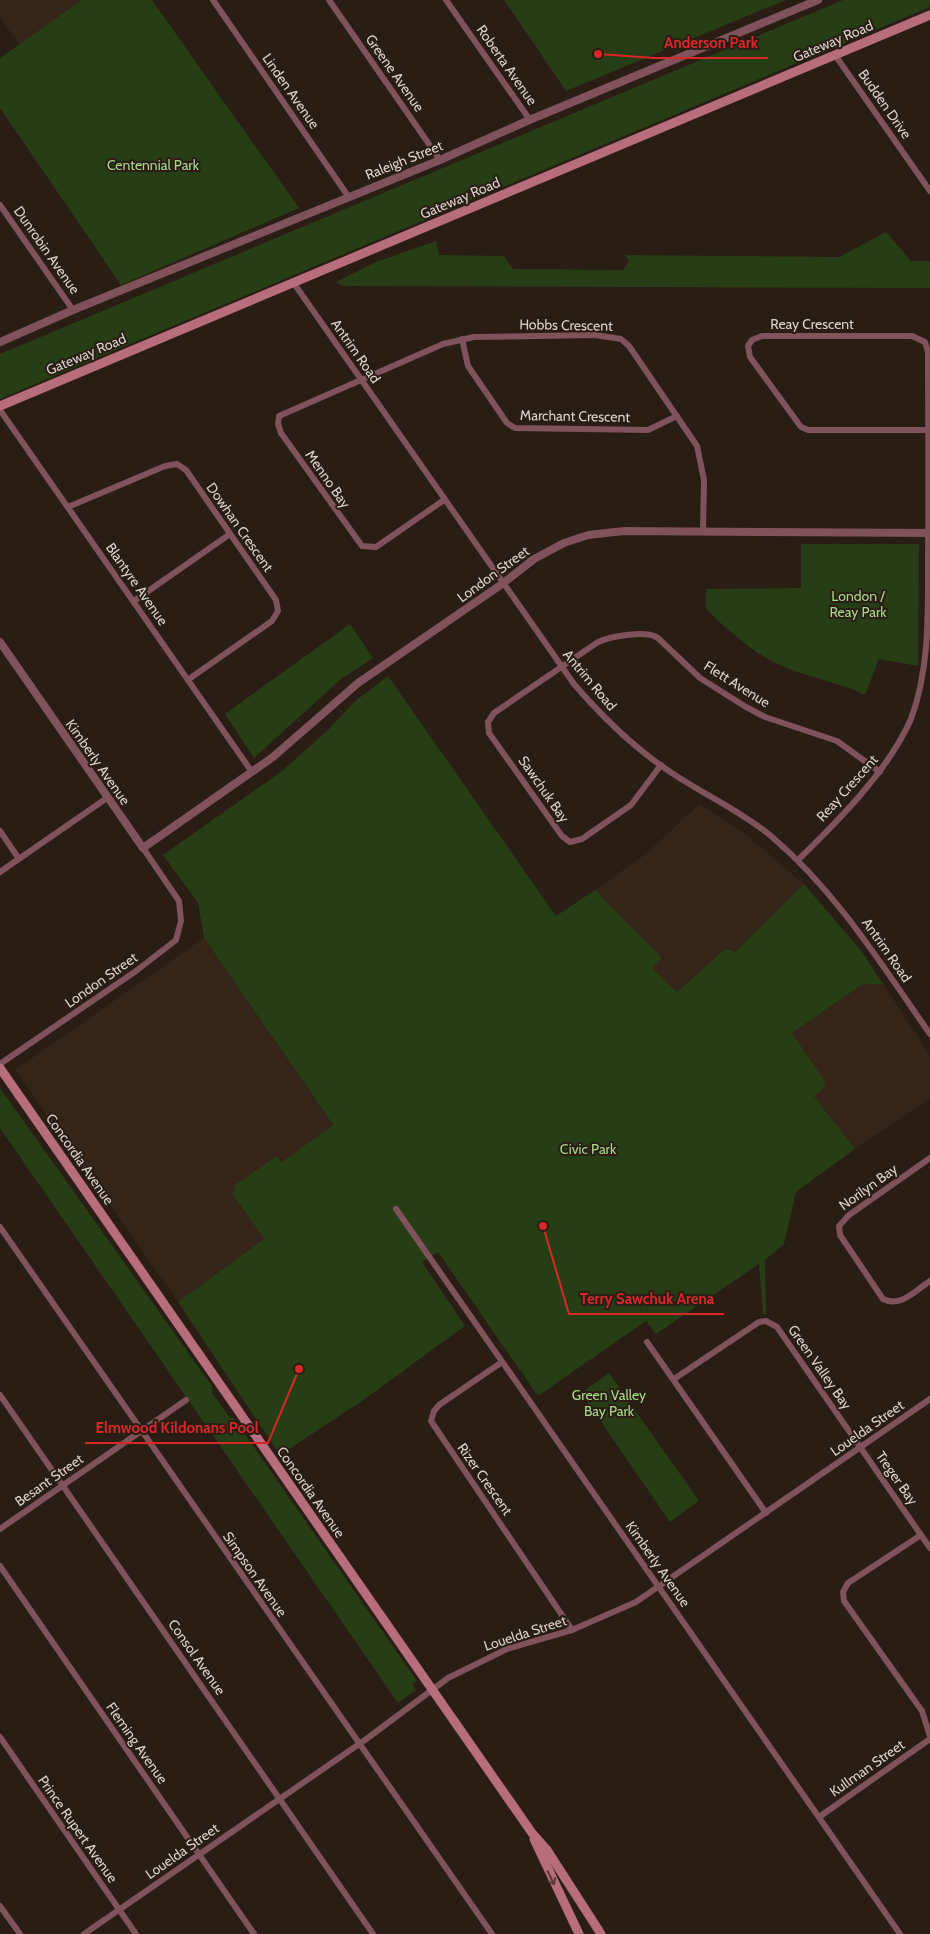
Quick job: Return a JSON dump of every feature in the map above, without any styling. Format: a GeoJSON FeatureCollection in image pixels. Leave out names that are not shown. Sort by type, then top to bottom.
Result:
{"type":"FeatureCollection","features":[{"type":"Feature","properties":{"kind":"main road","name":"Gateway Road"},"geometry":{"type":"LineString","coordinates":[[0,406],[929,17]]}},
{"type":"Feature","properties":{"kind":"main road","name":"Concordia Avenue"},"geometry":{"type":"LineString","coordinates":[[0,1068],[432,1692],[546,1850],[601,1934]]}},
{"type":"Feature","properties":{"kind":"main road","name":"Concordia Avenue"},"geometry":{"type":"LineString","coordinates":[[532,1833],[540,1855],[579,1934]]}},
{"type":"Feature","properties":{"kind":"street","name":"Linden Avenue"},"geometry":{"type":"LineString","coordinates":[[213,0],[348,196]]}},
{"type":"Feature","properties":{"kind":"street","name":"Greene Avenue"},"geometry":{"type":"LineString","coordinates":[[329,0],[440,160]]}},
{"type":"Feature","properties":{"kind":"street","name":"Roberta Avenue"},"geometry":{"type":"LineString","coordinates":[[446,0],[530,120]]}},
{"type":"Feature","properties":{"kind":"street","name":"Raleigh Street"},"geometry":{"type":"LineString","coordinates":[[0,342],[348,196],[440,160],[530,120],[818,0]]}},
{"type":"Feature","properties":{"kind":"street","name":"Budden Drive"},"geometry":{"type":"LineString","coordinates":[[835,55],[930,191]]}},
{"type":"Feature","properties":{"kind":"street","name":"Dunrobin Avenue"},"geometry":{"type":"LineString","coordinates":[[0,205],[73,310]]}},
{"type":"Feature","properties":{"kind":"street","name":"Antrim Road"},"geometry":{"type":"LineString","coordinates":[[293,282],[560,667],[605,719],[661,765],[739,813],[798,860],[851,920],[930,1034]]}},
{"type":"Feature","properties":{"kind":"street","name":"Hobbs Crescent"},"geometry":{"type":"LineString","coordinates":[[360,380],[443,344],[474,337],[595,335],[621,338],[629,346],[697,446],[704,480],[703,532]]}},
{"type":"Feature","properties":{"kind":"street","name":"Reay Crescent"},"geometry":{"type":"LineString","coordinates":[[798,860],[880,772],[912,718],[924,675],[928,641],[929,533],[928,352],[925,342],[912,336],[762,336],[752,340],[748,346],[750,357],[801,427],[808,430],[928,430]]}},
{"type":"Feature","properties":{"kind":"street","name":"Marchant Crescent"},"geometry":{"type":"LineString","coordinates":[[462,339],[468,366],[507,423],[515,428],[648,430],[677,416]]}},
{"type":"Feature","properties":{"kind":"street","name":"Menno Bay"},"geometry":{"type":"LineString","coordinates":[[360,380],[279,416],[278,424],[281,433],[362,546],[376,547],[444,500]]}},
{"type":"Feature","properties":{"kind":"street","name":"Blantyre Avenue"},"geometry":{"type":"LineString","coordinates":[[0,410],[252,772]]}},
{"type":"Feature","properties":{"kind":"street","name":"Dowhan Crescent"},"geometry":{"type":"LineString","coordinates":[[68,507],[165,466],[177,464],[186,470],[276,600],[278,611],[272,621],[188,679]]}},
{"type":"Feature","properties":{"kind":"street","name":"London Street"},"geometry":{"type":"LineString","coordinates":[[143,848],[252,772],[358,683],[549,550],[588,535],[624,531],[929,533]]}},
{"type":"Feature","properties":{"kind":"street"},"geometry":{"type":"LineString","coordinates":[[134,601],[230,534]]}},
{"type":"Feature","properties":{"kind":"street","name":"Flett Avenue"},"geometry":{"type":"LineString","coordinates":[[560,667],[606,638],[655,636],[700,678],[738,703],[765,717],[837,741],[880,772]]}},
{"type":"Feature","properties":{"kind":"street","name":"Kimberly Avenue"},"geometry":{"type":"LineString","coordinates":[[0,642],[175,895]]}},
{"type":"Feature","properties":{"kind":"street","name":"Sawchuk Bay"},"geometry":{"type":"LineString","coordinates":[[560,667],[494,713],[488,728],[566,840],[570,842],[582,840],[631,806],[661,765]]}},
{"type":"Feature","properties":{"kind":"street"},"geometry":{"type":"LineString","coordinates":[[0,872],[107,798]]}},
{"type":"Feature","properties":{"kind":"street"},"geometry":{"type":"LineString","coordinates":[[0,831],[19,859]]}},
{"type":"Feature","properties":{"kind":"street","name":"London Street"},"geometry":{"type":"LineString","coordinates":[[0,1064],[172,945],[178,935],[182,914],[175,895]]}},
{"type":"Feature","properties":{"kind":"street","name":"Norilyn Bay"},"geometry":{"type":"LineString","coordinates":[[930,1158],[849,1215],[839,1226],[840,1235],[883,1299],[898,1303],[930,1281]]}},
{"type":"Feature","properties":{"kind":"street","name":"Kimberly Avenue"},"geometry":{"type":"LineString","coordinates":[[396,1209],[900,1934]]}},
{"type":"Feature","properties":{"kind":"street","name":"Simpson Avenue"},"geometry":{"type":"LineString","coordinates":[[0,1227],[492,1934]]}},
{"type":"Feature","properties":{"kind":"street","name":"Green Valley Bay"},"geometry":{"type":"LineString","coordinates":[[674,1379],[759,1322],[770,1322],[777,1327],[860,1448]]}},
{"type":"Feature","properties":{"kind":"street"},"geometry":{"type":"LineString","coordinates":[[647,1342],[766,1513]]}},
{"type":"Feature","properties":{"kind":"street","name":"Rizer Crescent"},"geometry":{"type":"LineString","coordinates":[[502,1362],[439,1405],[434,1411],[431,1421],[572,1630]]}},
{"type":"Feature","properties":{"kind":"street","name":"Consol Avenue"},"geometry":{"type":"LineString","coordinates":[[0,1395],[374,1934]]}},
{"type":"Feature","properties":{"kind":"street","name":"Louelda Street"},"geometry":{"type":"LineString","coordinates":[[84,1934],[360,1744],[432,1692],[448,1678],[513,1647],[572,1630],[611,1614],[659,1588],[930,1399]]}},
{"type":"Feature","properties":{"kind":"street","name":"Besant Street"},"geometry":{"type":"LineString","coordinates":[[0,1528],[186,1400]]}},
{"type":"Feature","properties":{"kind":"street","name":"Treger Bay"},"geometry":{"type":"LineString","coordinates":[[860,1448],[930,1548]]}},
{"type":"Feature","properties":{"kind":"street"},"geometry":{"type":"LineString","coordinates":[[921,1535],[848,1583],[843,1592],[844,1601],[922,1711],[930,1738]]}},
{"type":"Feature","properties":{"kind":"street","name":"Fleming Avenue"},"geometry":{"type":"LineString","coordinates":[[0,1566],[254,1934]]}},
{"type":"Feature","properties":{"kind":"street","name":"Prince Rupert Avenue"},"geometry":{"type":"LineString","coordinates":[[0,1738],[136,1934]]}},
{"type":"Feature","properties":{"kind":"street","name":"Kullman Street"},"geometry":{"type":"LineString","coordinates":[[819,1817],[930,1738]]}},
{"type":"Feature","properties":{"kind":"street"},"geometry":{"type":"LineString","coordinates":[[0,1906],[20,1934]]}},
{"type":"Feature","properties":{"kind":"shaded area"},"geometry":{"type":"Polygon","coordinates":[[[0,0],[82,0],[20,46],[0,17],[0,0]]]}},
{"type":"Feature","properties":{"kind":"shaded area"},"geometry":{"type":"Polygon","coordinates":[[[699,804],[744,833],[804,884],[735,952],[725,949],[677,992],[652,968],[662,958],[595,890],[646,854],[699,804]]]}},
{"type":"Feature","properties":{"kind":"shaded area"},"geometry":{"type":"Polygon","coordinates":[[[204,938],[333,1126],[282,1162],[280,1157],[278,1158],[233,1195],[264,1239],[178,1302],[15,1070],[204,938]]]}},
{"type":"Feature","properties":{"kind":"shaded area"},"geometry":{"type":"Polygon","coordinates":[[[863,984],[883,984],[930,1055],[930,1098],[855,1149],[814,1096],[792,1033],[863,984]]]}},
{"type":"Feature","properties":{"kind":"green space","name":"Centennial Park"},"geometry":{"type":"Polygon","coordinates":[[[82,0],[152,0],[299,208],[121,285],[0,108],[0,58],[82,0]]]}},
{"type":"Feature","properties":{"kind":"green space"},"geometry":{"type":"Polygon","coordinates":[[[504,0],[786,0],[566,91],[504,0]]]}},
{"type":"Feature","properties":{"kind":"green space"},"geometry":{"type":"Polygon","coordinates":[[[843,0],[930,0],[930,7],[0,399],[0,354],[843,0]]]}},
{"type":"Feature","properties":{"kind":"green space"},"geometry":{"type":"Polygon","coordinates":[[[886,232],[911,261],[930,261],[930,288],[342,286],[336,282],[376,262],[436,241],[439,255],[504,256],[513,269],[623,270],[629,261],[625,255],[839,257],[886,232]]]}},
{"type":"Feature","properties":{"kind":"green space","name":"London / Reay Park"},"geometry":{"type":"Polygon","coordinates":[[[801,544],[919,544],[918,666],[879,659],[865,695],[847,687],[777,664],[744,643],[706,609],[706,589],[801,588],[801,544]]]}},
{"type":"Feature","properties":{"kind":"green space"},"geometry":{"type":"Polygon","coordinates":[[[350,624],[373,658],[341,679],[254,758],[225,714],[350,624]]]}},
{"type":"Feature","properties":{"kind":"green space","name":"Civic Park"},"geometry":{"type":"Polygon","coordinates":[[[388,676],[556,916],[595,890],[662,958],[652,968],[677,992],[725,949],[735,952],[804,884],[862,952],[883,984],[863,984],[792,1033],[824,1080],[825,1087],[814,1096],[855,1149],[796,1192],[784,1244],[765,1260],[766,1314],[763,1314],[759,1264],[656,1334],[646,1321],[538,1396],[438,1252],[422,1262],[465,1326],[362,1401],[280,1455],[178,1302],[264,1239],[233,1195],[235,1185],[277,1156],[282,1162],[333,1125],[204,938],[198,903],[163,855],[282,771],[327,731],[354,702],[388,676]]]}},
{"type":"Feature","properties":{"kind":"green space"},"geometry":{"type":"Polygon","coordinates":[[[0,1088],[212,1386],[212,1393],[230,1418],[233,1417],[417,1681],[412,1684],[416,1690],[398,1703],[0,1128],[0,1088]]]}},
{"type":"Feature","properties":{"kind":"green space","name":"Green Valley Bay Park"},"geometry":{"type":"Polygon","coordinates":[[[609,1373],[699,1501],[670,1522],[581,1393],[609,1373]]]}},
{"type":"Feature","properties":{"kind":"place","name":"Anderson Park"},"geometry":{"type":"Point","coordinates":[598,54]}},
{"type":"Feature","properties":{"kind":"place","name":"Terry Sawchuk Arena"},"geometry":{"type":"Point","coordinates":[543,1226]}},
{"type":"Feature","properties":{"kind":"place","name":"Elmwood Kildonans Pool"},"geometry":{"type":"Point","coordinates":[299,1369]}}]}
